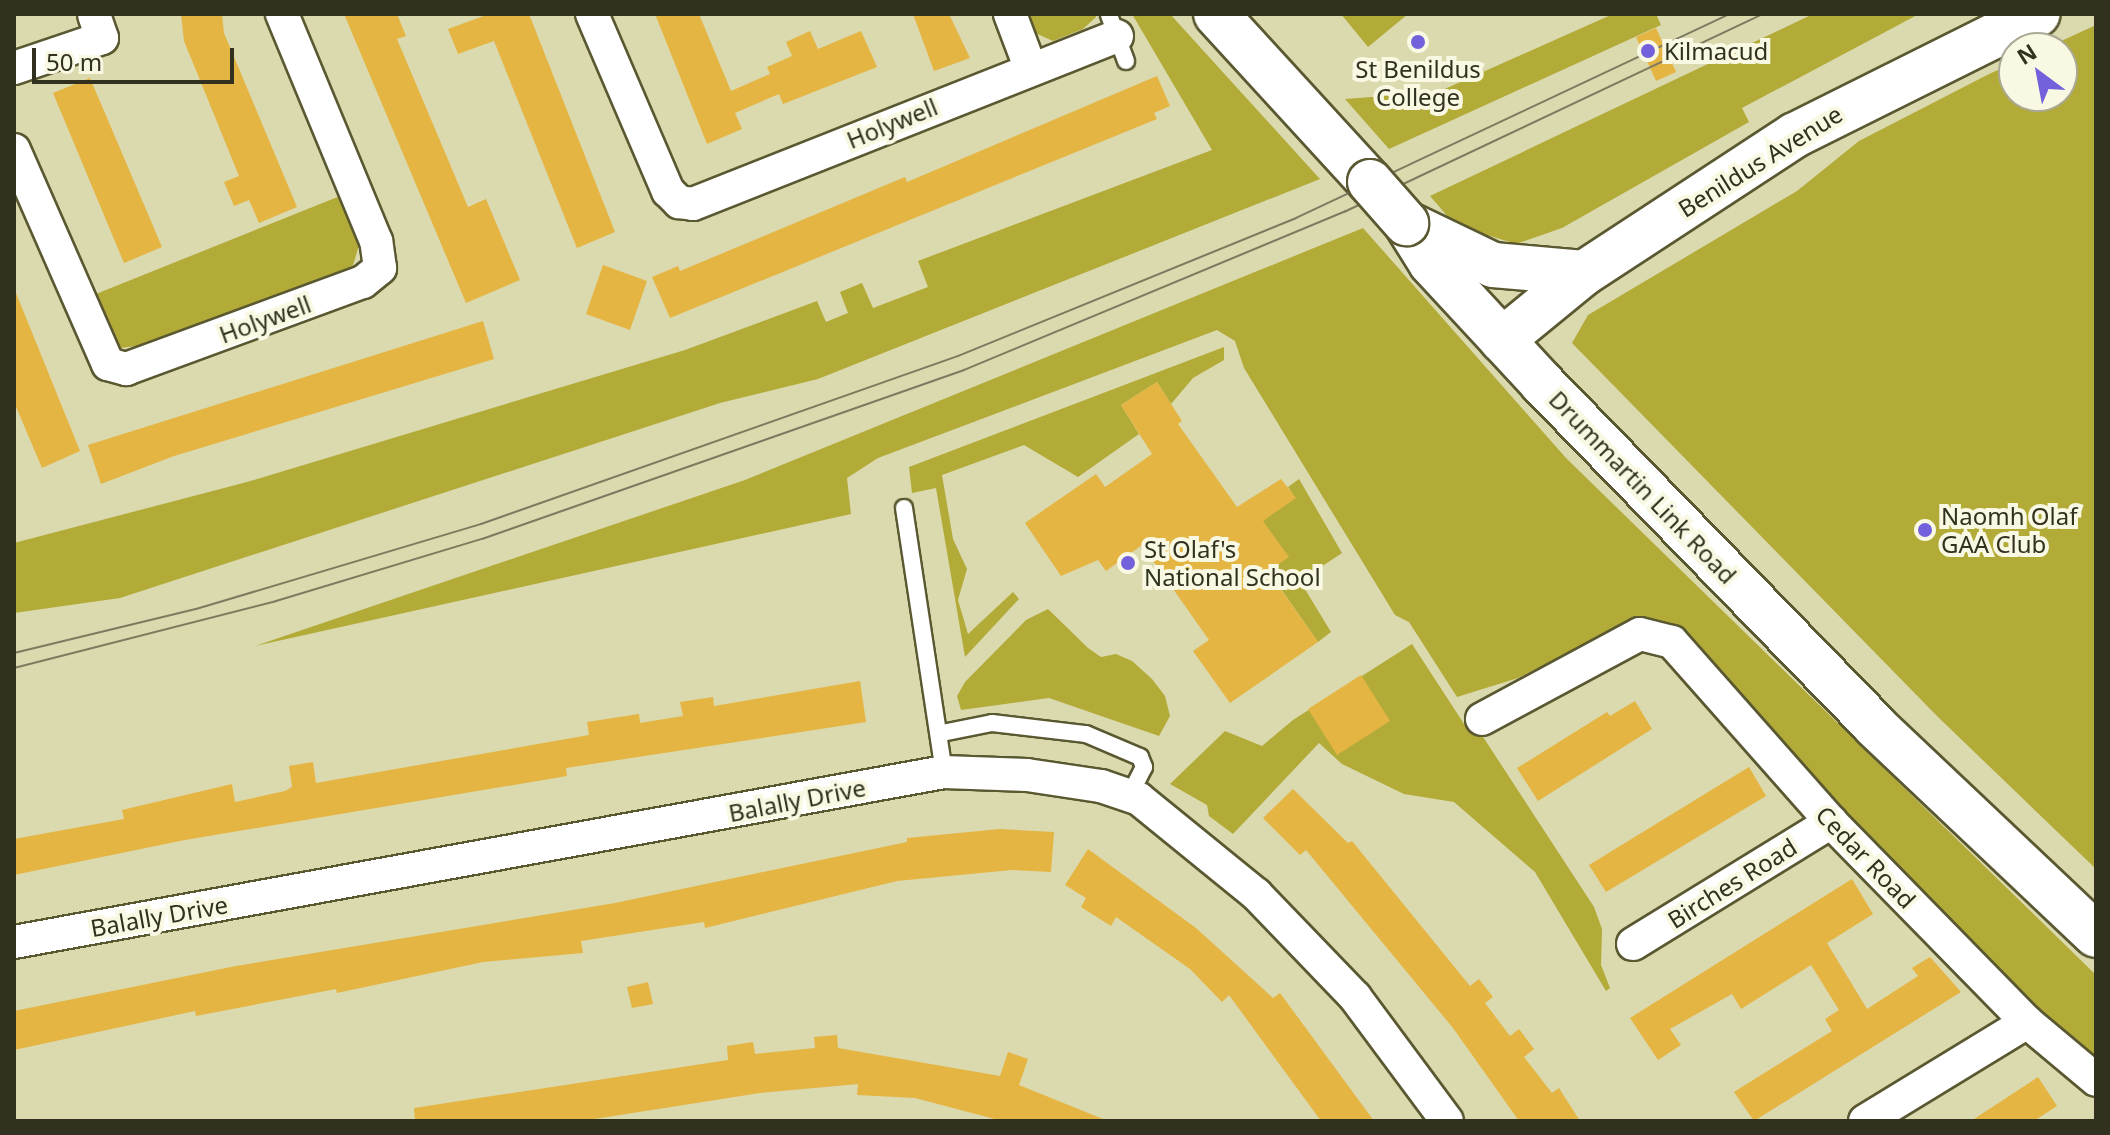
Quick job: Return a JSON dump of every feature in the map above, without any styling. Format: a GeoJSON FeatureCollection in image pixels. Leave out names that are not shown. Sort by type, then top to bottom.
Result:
{"type":"FeatureCollection","features":[{"type":"Feature","properties":{"kind":"main road","name":"Drummartin Link Road"},"geometry":{"type":"LineString","coordinates":[[1216,14],[1312,116],[1406,223],[1431,263],[1502,340],[1875,726],[2096,935]]}},
{"type":"Feature","properties":{"kind":"main road","name":"Benildus Avenue"},"geometry":{"type":"LineString","coordinates":[[1502,340],[1584,273],[1795,135],[2038,14]]}},
{"type":"Feature","properties":{"kind":"main road"},"geometry":{"type":"LineString","coordinates":[[1406,223],[1493,265],[1584,273]]}},
{"type":"Feature","properties":{"kind":"street","name":"Holywell"},"geometry":{"type":"LineString","coordinates":[[14,150],[108,364],[126,369],[363,282],[380,268],[376,241],[282,14]]}},
{"type":"Feature","properties":{"kind":"street","name":"Holywell"},"geometry":{"type":"LineString","coordinates":[[592,14],[668,191],[679,202],[693,204],[1030,67],[1118,37]]}},
{"type":"Feature","properties":{"kind":"street"},"geometry":{"type":"LineString","coordinates":[[1010,14],[1030,67]]}},
{"type":"Feature","properties":{"kind":"street"},"geometry":{"type":"LineString","coordinates":[[14,68],[102,38],[94,15]]}},
{"type":"Feature","properties":{"kind":"street","name":"Cedar Road"},"geometry":{"type":"LineString","coordinates":[[1482,719],[1640,634],[1672,642],[1831,822],[2027,1022],[2096,1080]]}},
{"type":"Feature","properties":{"kind":"street","name":"Balally Drive"},"geometry":{"type":"LineString","coordinates":[[14,942],[944,772],[1027,775],[1101,786],[1129,796],[1256,894],[1355,997],[1447,1121]]}},
{"type":"Feature","properties":{"kind":"street","name":"Birches Road"},"geometry":{"type":"LineString","coordinates":[[1633,944],[1831,822]]}},
{"type":"Feature","properties":{"kind":"street"},"geometry":{"type":"LineString","coordinates":[[1865,1121],[2027,1022]]}},
{"type":"Feature","properties":{"kind":"lane"},"geometry":{"type":"LineString","coordinates":[[904,508],[942,733],[944,772]]}},
{"type":"Feature","properties":{"kind":"lane"},"geometry":{"type":"LineString","coordinates":[[942,733],[992,723],[1086,734],[1140,757],[1144,767],[1129,796]]}},
{"type":"Feature","properties":{"kind":"shaded area"},"geometry":{"type":"Polygon","coordinates":[[[1023,14],[1095,14],[1096,17],[1083,29],[1053,41],[1033,32],[1023,14]]]}},
{"type":"Feature","properties":{"kind":"shaded area"},"geometry":{"type":"Polygon","coordinates":[[[1132,14],[1170,14],[1320,179],[818,379],[720,403],[120,598],[14,613],[14,543],[247,482],[685,350],[817,301],[826,322],[848,313],[840,292],[862,283],[873,308],[928,287],[918,261],[1212,150],[1132,14]]]}},
{"type":"Feature","properties":{"kind":"shaded area"},"geometry":{"type":"Polygon","coordinates":[[[1341,14],[1408,14],[1368,47],[1341,14]]]}},
{"type":"Feature","properties":{"kind":"shaded area"},"geometry":{"type":"Polygon","coordinates":[[[1613,14],[1656,14],[1661,25],[1389,149],[1345,99],[1438,92],[1613,14]]]}},
{"type":"Feature","properties":{"kind":"shaded area"},"geometry":{"type":"Polygon","coordinates":[[[1813,14],[1919,14],[1742,108],[1749,122],[1562,228],[1516,244],[1455,225],[1430,196],[1813,14]]]}},
{"type":"Feature","properties":{"kind":"shaded area","name":"Naomh Olaf GAA Club"},"geometry":{"type":"Polygon","coordinates":[[[2096,25],[2096,869],[1938,717],[1572,343],[1588,315],[1797,191],[1859,141],[1989,74],[1998,70],[1998,112],[2078,112],[2078,33],[2096,25]]]}},
{"type":"Feature","properties":{"kind":"shaded area"},"geometry":{"type":"Polygon","coordinates":[[[340,196],[360,242],[353,265],[343,273],[145,345],[120,348],[112,341],[91,296],[340,196]]]}},
{"type":"Feature","properties":{"kind":"shaded area"},"geometry":{"type":"Polygon","coordinates":[[[1363,228],[1566,458],[2096,975],[2096,1065],[1837,808],[1699,650],[1668,623],[1630,622],[1518,678],[1457,697],[1409,622],[1395,615],[1244,368],[1235,341],[1217,330],[878,458],[847,478],[851,514],[255,646],[745,480],[1363,228]]]}},
{"type":"Feature","properties":{"kind":"shaded area"},"geometry":{"type":"Polygon","coordinates":[[[1224,347],[1224,360],[1193,378],[1171,404],[1157,382],[1121,405],[1139,434],[1078,477],[1024,445],[942,475],[953,539],[967,569],[958,600],[968,634],[1013,592],[1019,599],[965,657],[936,488],[912,493],[909,467],[1224,347]]]}},
{"type":"Feature","properties":{"kind":"shaded area"},"geometry":{"type":"Polygon","coordinates":[[[1299,479],[1342,553],[1300,581],[1331,632],[1318,642],[1281,589],[1254,608],[1263,562],[1269,570],[1288,557],[1248,500],[1263,492],[1295,498],[1288,487],[1299,479]]]}},
{"type":"Feature","properties":{"kind":"shaded area"},"geometry":{"type":"Polygon","coordinates":[[[1048,609],[1101,657],[1116,654],[1132,661],[1152,679],[1165,696],[1170,716],[1159,736],[1049,698],[961,710],[957,696],[965,682],[1026,620],[1048,609]]]}},
{"type":"Feature","properties":{"kind":"shaded area"},"geometry":{"type":"Polygon","coordinates":[[[1412,644],[1466,727],[1474,723],[1594,907],[1602,929],[1601,965],[1610,988],[1606,991],[1535,872],[1454,802],[1404,794],[1342,764],[1319,743],[1233,834],[1209,816],[1207,805],[1170,784],[1225,731],[1262,746],[1293,720],[1412,644]]]}},
{"type":"Feature","properties":{"kind":"building"},"geometry":{"type":"Polygon","coordinates":[[[181,14],[222,14],[224,33],[297,207],[259,223],[249,200],[234,206],[224,182],[239,176],[184,41],[181,14]]]}},
{"type":"Feature","properties":{"kind":"building"},"geometry":{"type":"Polygon","coordinates":[[[344,14],[397,14],[406,36],[397,39],[468,207],[486,199],[520,280],[466,303],[344,14]]]}},
{"type":"Feature","properties":{"kind":"building"},"geometry":{"type":"Polygon","coordinates":[[[489,14],[529,14],[615,232],[577,248],[494,41],[458,54],[448,29],[489,14]]]}},
{"type":"Feature","properties":{"kind":"building"},"geometry":{"type":"Polygon","coordinates":[[[655,14],[699,14],[731,91],[770,74],[767,67],[792,56],[786,42],[810,31],[818,49],[861,31],[877,67],[783,104],[779,94],[735,113],[742,129],[707,144],[655,14]]]}},
{"type":"Feature","properties":{"kind":"building"},"geometry":{"type":"Polygon","coordinates":[[[913,14],[949,14],[970,58],[934,71],[913,14]]]}},
{"type":"Feature","properties":{"kind":"building"},"geometry":{"type":"Polygon","coordinates":[[[1656,28],[1676,72],[1656,81],[1636,37],[1656,28]]]}},
{"type":"Feature","properties":{"kind":"building"},"geometry":{"type":"Polygon","coordinates":[[[1157,76],[1170,106],[1154,113],[1157,119],[670,318],[652,277],[678,266],[680,271],[905,177],[907,182],[1157,76]]]}},
{"type":"Feature","properties":{"kind":"building"},"geometry":{"type":"Polygon","coordinates":[[[90,78],[162,247],[124,263],[53,93],[90,78]]]}},
{"type":"Feature","properties":{"kind":"building"},"geometry":{"type":"Polygon","coordinates":[[[603,265],[647,281],[630,330],[586,314],[603,265]]]}},
{"type":"Feature","properties":{"kind":"building"},"geometry":{"type":"Polygon","coordinates":[[[14,288],[80,451],[42,468],[14,402],[14,288]]]}},
{"type":"Feature","properties":{"kind":"building"},"geometry":{"type":"Polygon","coordinates":[[[483,321],[494,359],[174,456],[101,484],[88,445],[483,321]]]}},
{"type":"Feature","properties":{"kind":"building"},"geometry":{"type":"Polygon","coordinates":[[[1157,382],[1182,421],[1178,424],[1237,507],[1281,479],[1296,498],[1263,521],[1289,557],[1268,571],[1318,642],[1230,703],[1193,651],[1209,640],[1142,545],[1106,571],[1098,560],[1061,576],[1025,523],[1096,474],[1105,487],[1152,454],[1121,405],[1157,382]]]}},
{"type":"Feature","properties":{"kind":"building"},"geometry":{"type":"Polygon","coordinates":[[[1361,675],[1390,721],[1337,755],[1308,709],[1361,675]]]}},
{"type":"Feature","properties":{"kind":"building"},"geometry":{"type":"Polygon","coordinates":[[[860,681],[866,722],[566,768],[567,776],[185,840],[14,875],[14,839],[124,819],[122,810],[232,784],[235,802],[285,791],[292,787],[289,766],[313,762],[316,783],[589,735],[587,722],[639,714],[640,723],[683,716],[680,702],[713,697],[714,706],[860,681]]]}},
{"type":"Feature","properties":{"kind":"building"},"geometry":{"type":"Polygon","coordinates":[[[1635,701],[1652,729],[1538,801],[1517,768],[1607,712],[1610,716],[1635,701]]]}},
{"type":"Feature","properties":{"kind":"building"},"geometry":{"type":"Polygon","coordinates":[[[1749,767],[1766,796],[1606,892],[1589,865],[1749,767]]]}},
{"type":"Feature","properties":{"kind":"building"},"geometry":{"type":"Polygon","coordinates":[[[1293,789],[1348,843],[1352,841],[1470,986],[1479,979],[1493,997],[1485,1003],[1510,1036],[1519,1029],[1534,1049],[1524,1057],[1552,1093],[1559,1088],[1580,1121],[1519,1121],[1453,1028],[1306,850],[1300,855],[1263,818],[1293,789]]]}},
{"type":"Feature","properties":{"kind":"building"},"geometry":{"type":"Polygon","coordinates":[[[1000,829],[1054,832],[1051,872],[1012,870],[897,881],[705,928],[704,922],[581,941],[583,953],[483,962],[337,993],[336,989],[196,1016],[195,1011],[14,1050],[14,1011],[236,966],[615,903],[907,842],[907,838],[1000,829]]]}},
{"type":"Feature","properties":{"kind":"building"},"geometry":{"type":"Polygon","coordinates":[[[1088,849],[1196,928],[1273,998],[1280,993],[1374,1121],[1321,1121],[1229,995],[1222,1002],[1190,969],[1116,917],[1111,926],[1081,907],[1086,898],[1065,885],[1088,849]]]}},
{"type":"Feature","properties":{"kind":"building"},"geometry":{"type":"Polygon","coordinates":[[[1852,879],[1873,914],[1827,943],[1867,1009],[1918,976],[1912,968],[1930,957],[1961,992],[1754,1121],[1734,1092],[1832,1031],[1825,1019],[1839,1010],[1811,965],[1741,1009],[1732,994],[1670,1029],[1681,1045],[1658,1060],[1630,1018],[1852,879]]]}},
{"type":"Feature","properties":{"kind":"building"},"geometry":{"type":"Polygon","coordinates":[[[648,982],[653,1004],[632,1008],[627,987],[648,982]]]}},
{"type":"Feature","properties":{"kind":"building"},"geometry":{"type":"Polygon","coordinates":[[[837,1035],[838,1048],[1000,1076],[1008,1052],[1028,1059],[1019,1085],[1108,1121],[1002,1121],[915,1098],[857,1095],[858,1084],[760,1093],[582,1121],[415,1121],[414,1108],[728,1060],[727,1046],[753,1042],[755,1054],[815,1048],[814,1037],[837,1035]]]}},
{"type":"Feature","properties":{"kind":"building"},"geometry":{"type":"Polygon","coordinates":[[[2038,1077],[2057,1106],[2034,1121],[1971,1121],[2038,1077]]]}},
{"type":"Feature","properties":{"kind":"tram line"},"geometry":{"type":"LineString","coordinates":[[14,653],[196,609],[481,524],[958,356],[1296,218],[1729,14]]}},
{"type":"Feature","properties":{"kind":"tram line"},"geometry":{"type":"LineString","coordinates":[[14,668],[276,601],[482,539],[964,370],[1344,212],[1762,14]]}},
{"type":"Feature","properties":{"kind":"place","name":"St Benildus College"},"geometry":{"type":"Point","coordinates":[1418,42]}},
{"type":"Feature","properties":{"kind":"place","name":"Kilmacud"},"geometry":{"type":"Point","coordinates":[1648,51]}},
{"type":"Feature","properties":{"kind":"place","name":"Naomh Olaf GAA Club"},"geometry":{"type":"Point","coordinates":[1925,530]}},
{"type":"Feature","properties":{"kind":"place","name":"St Olaf's National School"},"geometry":{"type":"Point","coordinates":[1128,563]}}]}
